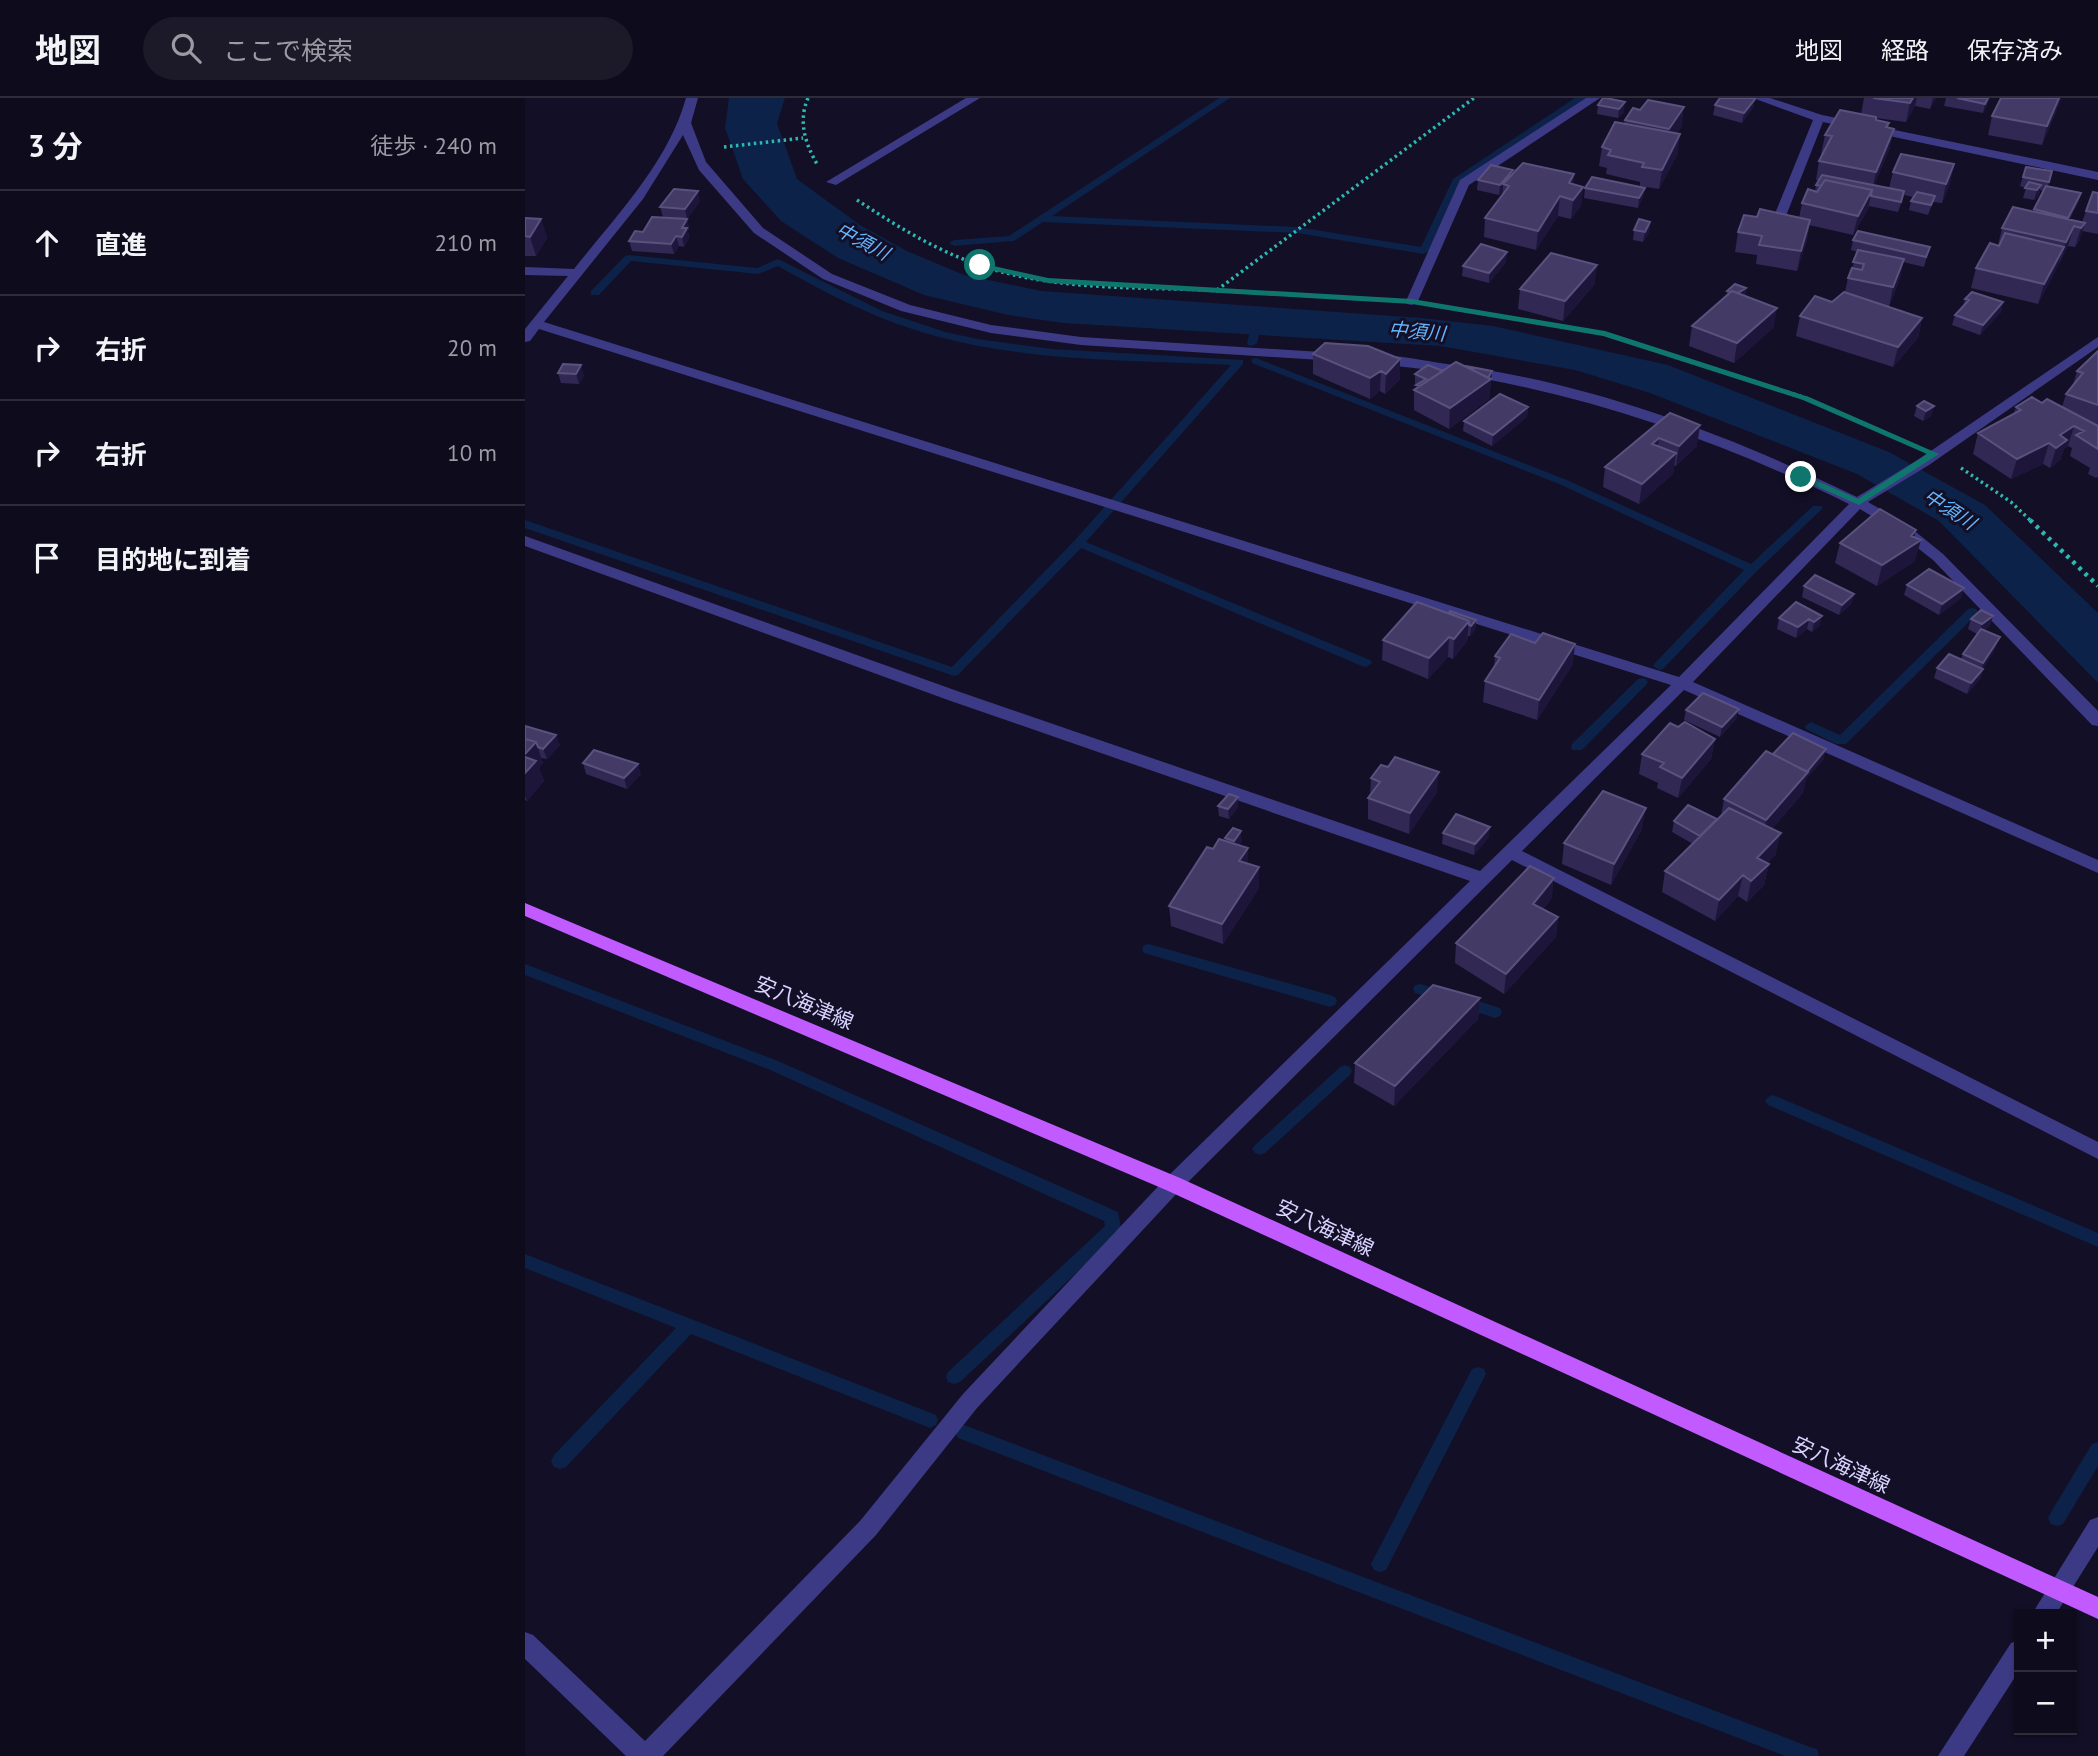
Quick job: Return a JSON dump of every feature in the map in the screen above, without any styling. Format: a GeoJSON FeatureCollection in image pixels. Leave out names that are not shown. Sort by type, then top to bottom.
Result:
{"type":"FeatureCollection","features":[{"type":"Feature","properties":{"kind":"main road","name":"安八海津線"},"geometry":{"type":"LineString","coordinates":[[525,909],[1173,1184],[2098,1608]]}},
{"type":"Feature","properties":{"kind":"street"},"geometry":{"type":"LineString","coordinates":[[525,338],[639,196],[685,123],[692,98]]}},
{"type":"Feature","properties":{"kind":"street"},"geometry":{"type":"LineString","coordinates":[[832,182],[974,98]]}},
{"type":"Feature","properties":{"kind":"street"},"geometry":{"type":"LineString","coordinates":[[1412,302],[1464,183],[1594,98]]}},
{"type":"Feature","properties":{"kind":"street"},"geometry":{"type":"LineString","coordinates":[[1759,98],[1819,118],[2098,176]]}},
{"type":"Feature","properties":{"kind":"street"},"geometry":{"type":"LineString","coordinates":[[1776,226],[1819,118]]}},
{"type":"Feature","properties":{"kind":"street"},"geometry":{"type":"LineString","coordinates":[[685,123],[701,165],[731,204],[780,249],[825,275],[886,300],[972,327],[1077,341],[1428,363],[1511,377],[1677,424],[1865,497],[1912,532],[2098,721]]}},
{"type":"Feature","properties":{"kind":"street"},"geometry":{"type":"LineString","coordinates":[[525,271],[578,273]]}},
{"type":"Feature","properties":{"kind":"street"},"geometry":{"type":"LineString","coordinates":[[537,324],[1439,604],[1682,683],[2098,867]]}},
{"type":"Feature","properties":{"kind":"street"},"geometry":{"type":"LineString","coordinates":[[525,1643],[645,1756],[868,1528],[971,1401],[1173,1184],[1682,683],[1865,497],[1929,458],[2098,341]]}},
{"type":"Feature","properties":{"kind":"street"},"geometry":{"type":"LineString","coordinates":[[525,541],[980,705],[1483,879]]}},
{"type":"Feature","properties":{"kind":"street"},"geometry":{"type":"LineString","coordinates":[[1510,852],[2098,1152]]}},
{"type":"Feature","properties":{"kind":"street"},"geometry":{"type":"LineString","coordinates":[[2046,1609],[2098,1527]]}},
{"type":"Feature","properties":{"kind":"street"},"geometry":{"type":"LineString","coordinates":[[1950,1756],[2014,1659]]}},
{"type":"Feature","properties":{"kind":"path"},"geometry":{"type":"LineString","coordinates":[[808,98],[804,105],[803,138],[812,156],[832,182],[906,233],[980,265],[1048,281],[1412,302],[1605,334],[1806,398],[1929,458],[1953,462],[2011,502],[2098,586]]}},
{"type":"Feature","properties":{"kind":"path"},"geometry":{"type":"LineString","coordinates":[[1217,291],[1330,203],[1474,98]]}},
{"type":"Feature","properties":{"kind":"path"},"geometry":{"type":"LineString","coordinates":[[723,148],[803,138]]}},
{"type":"Feature","properties":{"kind":"water","name":"中須川"},"geometry":{"type":"Polygon","coordinates":[[[729,98],[785,98],[777,123],[797,179],[860,225],[907,251],[964,275],[1042,291],[1422,318],[1493,326],[1668,365],[1889,452],[1985,505],[2098,613],[2098,683],[1939,521],[1857,474],[1650,393],[1575,370],[1440,346],[1063,323],[1008,315],[924,295],[838,258],[781,221],[743,179],[725,128],[729,98]]]}},
{"type":"Feature","properties":{"kind":"building"},"geometry":{"type":"Polygon","coordinates":[[[1603,98],[1625,102],[1619,109],[1598,105],[1603,98]]]}},
{"type":"Feature","properties":{"kind":"building"},"geometry":{"type":"Polygon","coordinates":[[[1720,98],[1755,99],[1744,113],[1715,105],[1720,98]]]}},
{"type":"Feature","properties":{"kind":"building"},"geometry":{"type":"Polygon","coordinates":[[[1873,98],[1913,98],[1910,103],[1873,98]]]}},
{"type":"Feature","properties":{"kind":"building"},"geometry":{"type":"Polygon","coordinates":[[[1957,98],[1988,98],[1985,104],[1957,98]]]}},
{"type":"Feature","properties":{"kind":"building"},"geometry":{"type":"Polygon","coordinates":[[[2001,98],[2059,98],[2047,126],[1992,116],[2001,98]]]}},
{"type":"Feature","properties":{"kind":"building"},"geometry":{"type":"Polygon","coordinates":[[[1648,100],[1684,107],[1669,129],[1625,120],[1633,108],[1640,110],[1648,100]]]}},
{"type":"Feature","properties":{"kind":"building"},"geometry":{"type":"Polygon","coordinates":[[[1840,110],[1876,117],[1876,120],[1889,123],[1886,127],[1894,129],[1876,172],[1819,161],[1832,136],[1825,135],[1840,110]]]}},
{"type":"Feature","properties":{"kind":"building"},"geometry":{"type":"Polygon","coordinates":[[[1615,122],[1680,134],[1662,170],[1642,167],[1644,163],[1608,155],[1611,150],[1602,147],[1615,122]]]}},
{"type":"Feature","properties":{"kind":"building"},"geometry":{"type":"Polygon","coordinates":[[[1901,154],[1954,164],[1946,184],[1893,172],[1901,154]]]}},
{"type":"Feature","properties":{"kind":"building"},"geometry":{"type":"Polygon","coordinates":[[[1523,163],[1574,174],[1569,183],[1583,187],[1573,200],[1560,196],[1538,231],[1485,218],[1509,186],[1503,184],[1523,163]]]}},
{"type":"Feature","properties":{"kind":"building"},"geometry":{"type":"Polygon","coordinates":[[[1491,165],[1513,170],[1500,185],[1478,180],[1491,165]]]}},
{"type":"Feature","properties":{"kind":"building"},"geometry":{"type":"Polygon","coordinates":[[[2026,167],[2052,171],[2049,182],[2023,177],[2026,167]]]}},
{"type":"Feature","properties":{"kind":"building"},"geometry":{"type":"Polygon","coordinates":[[[1822,175],[1904,191],[1901,202],[1871,196],[1872,190],[1825,180],[1821,186],[1816,185],[1822,175]]]}},
{"type":"Feature","properties":{"kind":"building"},"geometry":{"type":"Polygon","coordinates":[[[1592,177],[1645,188],[1639,198],[1585,188],[1592,177]]]}},
{"type":"Feature","properties":{"kind":"building"},"geometry":{"type":"Polygon","coordinates":[[[1825,180],[1872,190],[1858,216],[1802,203],[1808,189],[1817,192],[1825,180]]]}},
{"type":"Feature","properties":{"kind":"building"},"geometry":{"type":"Polygon","coordinates":[[[2029,182],[2041,185],[2037,190],[2025,188],[2029,182]]]}},
{"type":"Feature","properties":{"kind":"building"},"geometry":{"type":"Polygon","coordinates":[[[2046,186],[2081,193],[2068,218],[2034,209],[2046,186]]]}},
{"type":"Feature","properties":{"kind":"building"},"geometry":{"type":"Polygon","coordinates":[[[674,189],[698,191],[685,209],[660,207],[674,189]]]}},
{"type":"Feature","properties":{"kind":"building"},"geometry":{"type":"Polygon","coordinates":[[[1917,192],[1935,196],[1931,205],[1911,201],[1917,192]]]}},
{"type":"Feature","properties":{"kind":"building"},"geometry":{"type":"Polygon","coordinates":[[[2093,192],[2098,193],[2098,213],[2086,211],[2093,192]]]}},
{"type":"Feature","properties":{"kind":"building"},"geometry":{"type":"Polygon","coordinates":[[[2013,207],[2085,223],[2081,228],[2074,226],[2066,242],[2002,228],[2013,207]]]}},
{"type":"Feature","properties":{"kind":"building"},"geometry":{"type":"Polygon","coordinates":[[[1760,209],[1810,220],[1801,251],[1759,245],[1762,236],[1738,232],[1744,215],[1757,217],[1760,209]]]}},
{"type":"Feature","properties":{"kind":"building"},"geometry":{"type":"Polygon","coordinates":[[[652,217],[687,219],[682,228],[687,228],[682,237],[676,236],[671,244],[629,241],[635,231],[643,232],[652,217]]]}},
{"type":"Feature","properties":{"kind":"building"},"geometry":{"type":"Polygon","coordinates":[[[525,218],[541,219],[530,237],[525,236],[525,218]]]}},
{"type":"Feature","properties":{"kind":"building"},"geometry":{"type":"Polygon","coordinates":[[[1639,219],[1650,222],[1645,232],[1634,230],[1639,219]]]}},
{"type":"Feature","properties":{"kind":"building"},"geometry":{"type":"Polygon","coordinates":[[[1858,231],[1930,247],[1926,257],[1853,240],[1858,231]]]}},
{"type":"Feature","properties":{"kind":"building"},"geometry":{"type":"Polygon","coordinates":[[[2005,233],[2064,247],[2044,284],[1976,268],[1990,243],[1999,246],[2005,233]]]}},
{"type":"Feature","properties":{"kind":"building"},"geometry":{"type":"Polygon","coordinates":[[[1481,244],[1507,252],[1489,273],[1463,266],[1481,244]]]}},
{"type":"Feature","properties":{"kind":"building"},"geometry":{"type":"Polygon","coordinates":[[[1858,250],[1904,259],[1893,287],[1848,278],[1852,268],[1862,270],[1864,264],[1853,262],[1858,250]]]}},
{"type":"Feature","properties":{"kind":"building"},"geometry":{"type":"Polygon","coordinates":[[[1551,253],[1597,265],[1565,301],[1520,289],[1551,253]]]}},
{"type":"Feature","properties":{"kind":"building"},"geometry":{"type":"Polygon","coordinates":[[[1735,284],[1746,288],[1738,293],[1727,291],[1735,284]]]}},
{"type":"Feature","properties":{"kind":"building"},"geometry":{"type":"Polygon","coordinates":[[[1732,291],[1777,308],[1737,343],[1692,326],[1732,291]]]}},
{"type":"Feature","properties":{"kind":"building"},"geometry":{"type":"Polygon","coordinates":[[[1844,292],[1922,318],[1898,347],[1800,316],[1815,296],[1832,302],[1844,292]]]}},
{"type":"Feature","properties":{"kind":"building"},"geometry":{"type":"Polygon","coordinates":[[[1972,292],[2003,302],[1983,325],[1955,315],[1969,300],[1965,299],[1972,292]]]}},
{"type":"Feature","properties":{"kind":"building"},"geometry":{"type":"Polygon","coordinates":[[[1325,343],[1368,346],[1400,359],[1386,374],[1381,371],[1370,378],[1313,354],[1325,343]]]}},
{"type":"Feature","properties":{"kind":"building"},"geometry":{"type":"Polygon","coordinates":[[[2098,351],[2098,405],[2066,394],[2083,373],[2077,371],[2098,351]]]}},
{"type":"Feature","properties":{"kind":"building"},"geometry":{"type":"Polygon","coordinates":[[[1456,362],[1491,379],[1450,408],[1414,390],[1456,362]]]}},
{"type":"Feature","properties":{"kind":"building"},"geometry":{"type":"Polygon","coordinates":[[[563,364],[581,365],[576,374],[558,373],[563,364]]]}},
{"type":"Feature","properties":{"kind":"building"},"geometry":{"type":"Polygon","coordinates":[[[1428,365],[1443,371],[1420,386],[1416,385],[1426,379],[1415,374],[1428,365]]]}},
{"type":"Feature","properties":{"kind":"building"},"geometry":{"type":"Polygon","coordinates":[[[1466,366],[1492,371],[1488,378],[1466,366]]]}},
{"type":"Feature","properties":{"kind":"building"},"geometry":{"type":"Polygon","coordinates":[[[1500,394],[1528,407],[1493,435],[1464,421],[1500,394]]]}},
{"type":"Feature","properties":{"kind":"building"},"geometry":{"type":"Polygon","coordinates":[[[2032,397],[2042,403],[2047,399],[2098,426],[2098,449],[2076,435],[2084,431],[2074,426],[2060,435],[2067,440],[2056,448],[2049,443],[2017,459],[1978,433],[2021,410],[2016,407],[2032,397]]]}},
{"type":"Feature","properties":{"kind":"building"},"geometry":{"type":"Polygon","coordinates":[[[1924,401],[1934,406],[1926,411],[1917,406],[1924,401]]]}},
{"type":"Feature","properties":{"kind":"building"},"geometry":{"type":"Polygon","coordinates":[[[1670,413],[1700,425],[1679,446],[1659,438],[1652,444],[1676,453],[1642,484],[1605,467],[1670,413]]]}},
{"type":"Feature","properties":{"kind":"building"},"geometry":{"type":"Polygon","coordinates":[[[1880,509],[1916,530],[1911,536],[1921,540],[1882,565],[1840,543],[1880,509]]]}},
{"type":"Feature","properties":{"kind":"building"},"geometry":{"type":"Polygon","coordinates":[[[1929,569],[1964,588],[1942,604],[1907,585],[1929,569]]]}},
{"type":"Feature","properties":{"kind":"building"},"geometry":{"type":"Polygon","coordinates":[[[1815,575],[1854,594],[1842,605],[1804,586],[1815,575]]]}},
{"type":"Feature","properties":{"kind":"building"},"geometry":{"type":"Polygon","coordinates":[[[1417,602],[1469,621],[1454,639],[1449,637],[1429,658],[1383,640],[1417,602]]]}},
{"type":"Feature","properties":{"kind":"building"},"geometry":{"type":"Polygon","coordinates":[[[1796,602],[1822,616],[1814,622],[1809,619],[1798,627],[1779,618],[1796,602]]]}},
{"type":"Feature","properties":{"kind":"building"},"geometry":{"type":"Polygon","coordinates":[[[1981,610],[1993,616],[1982,624],[1971,619],[1981,610]]]}},
{"type":"Feature","properties":{"kind":"building"},"geometry":{"type":"Polygon","coordinates":[[[1450,611],[1476,620],[1471,626],[1469,621],[1449,613],[1450,611]]]}},
{"type":"Feature","properties":{"kind":"building"},"geometry":{"type":"Polygon","coordinates":[[[1981,629],[2000,637],[1983,663],[1963,654],[1981,629]]]}},
{"type":"Feature","properties":{"kind":"building"},"geometry":{"type":"Polygon","coordinates":[[[1543,633],[1575,644],[1539,700],[1485,681],[1500,658],[1495,656],[1511,634],[1535,643],[1543,633]]]}},
{"type":"Feature","properties":{"kind":"building"},"geometry":{"type":"Polygon","coordinates":[[[1949,654],[1983,669],[1971,683],[1937,668],[1949,654]]]}},
{"type":"Feature","properties":{"kind":"building"},"geometry":{"type":"Polygon","coordinates":[[[1703,693],[1739,709],[1722,727],[1686,710],[1703,693]]]}},
{"type":"Feature","properties":{"kind":"building"},"geometry":{"type":"Polygon","coordinates":[[[1685,722],[1715,739],[1682,778],[1660,767],[1664,763],[1642,754],[1670,723],[1678,727],[1685,722]]]}},
{"type":"Feature","properties":{"kind":"building"},"geometry":{"type":"Polygon","coordinates":[[[525,726],[556,735],[543,749],[538,747],[536,742],[525,739],[525,726]]]}},
{"type":"Feature","properties":{"kind":"building"},"geometry":{"type":"Polygon","coordinates":[[[1793,733],[1826,749],[1807,772],[1773,754],[1793,733]]]}},
{"type":"Feature","properties":{"kind":"building"},"geometry":{"type":"Polygon","coordinates":[[[525,739],[536,742],[525,754],[525,739]]]}},
{"type":"Feature","properties":{"kind":"building"},"geometry":{"type":"Polygon","coordinates":[[[594,750],[638,764],[624,778],[583,763],[594,750]]]}},
{"type":"Feature","properties":{"kind":"building"},"geometry":{"type":"Polygon","coordinates":[[[1766,751],[1808,772],[1766,820],[1724,799],[1766,751]]]}},
{"type":"Feature","properties":{"kind":"building"},"geometry":{"type":"Polygon","coordinates":[[[525,757],[536,761],[525,773],[525,757]]]}},
{"type":"Feature","properties":{"kind":"building"},"geometry":{"type":"Polygon","coordinates":[[[1395,757],[1439,772],[1410,813],[1368,798],[1380,782],[1371,778],[1381,765],[1388,767],[1395,757]]]}},
{"type":"Feature","properties":{"kind":"building"},"geometry":{"type":"Polygon","coordinates":[[[1603,791],[1646,808],[1614,864],[1564,843],[1603,791]]]}},
{"type":"Feature","properties":{"kind":"building"},"geometry":{"type":"Polygon","coordinates":[[[1229,794],[1238,797],[1228,809],[1218,806],[1229,794]]]}},
{"type":"Feature","properties":{"kind":"building"},"geometry":{"type":"Polygon","coordinates":[[[1688,805],[1717,819],[1700,836],[1674,821],[1688,805]]]}},
{"type":"Feature","properties":{"kind":"building"},"geometry":{"type":"Polygon","coordinates":[[[1729,808],[1781,833],[1757,858],[1769,864],[1751,881],[1743,875],[1719,900],[1665,871],[1729,808]]]}},
{"type":"Feature","properties":{"kind":"building"},"geometry":{"type":"Polygon","coordinates":[[[1456,814],[1490,827],[1475,844],[1443,833],[1456,814]]]}},
{"type":"Feature","properties":{"kind":"building"},"geometry":{"type":"Polygon","coordinates":[[[1233,828],[1241,831],[1234,841],[1225,838],[1233,828]]]}},
{"type":"Feature","properties":{"kind":"building"},"geometry":{"type":"Polygon","coordinates":[[[1219,839],[1248,848],[1239,861],[1259,867],[1222,924],[1169,906],[1207,847],[1213,849],[1219,839]]]}},
{"type":"Feature","properties":{"kind":"building"},"geometry":{"type":"Polygon","coordinates":[[[1530,866],[1554,878],[1533,904],[1558,917],[1506,974],[1456,943],[1530,866]]]}},
{"type":"Feature","properties":{"kind":"building"},"geometry":{"type":"Polygon","coordinates":[[[1433,985],[1480,998],[1395,1086],[1355,1063],[1433,985]]]}},
{"type":"Feature","properties":{"kind":"waterway"},"geometry":{"type":"LineString","coordinates":[[954,243],[1011,239],[1225,98]]}},
{"type":"Feature","properties":{"kind":"waterway"},"geometry":{"type":"LineString","coordinates":[[1042,219],[1297,230],[1424,251],[1456,181],[1581,98]]}},
{"type":"Feature","properties":{"kind":"waterway"},"geometry":{"type":"LineString","coordinates":[[595,293],[629,258],[758,271],[778,262],[858,304],[921,329],[978,343],[1090,355],[1239,362],[1079,543]]}},
{"type":"Feature","properties":{"kind":"waterway"},"geometry":{"type":"LineString","coordinates":[[1252,343],[1258,320]]}},
{"type":"Feature","properties":{"kind":"waterway"},"geometry":{"type":"LineString","coordinates":[[1256,361],[1563,482],[1752,569]]}},
{"type":"Feature","properties":{"kind":"waterway"},"geometry":{"type":"LineString","coordinates":[[1752,569],[1817,508]]}},
{"type":"Feature","properties":{"kind":"waterway"},"geometry":{"type":"LineString","coordinates":[[525,524],[954,672],[1079,543]]}},
{"type":"Feature","properties":{"kind":"waterway"},"geometry":{"type":"LineString","coordinates":[[1079,543],[1366,663]]}},
{"type":"Feature","properties":{"kind":"waterway"},"geometry":{"type":"LineString","coordinates":[[1659,666],[1752,569]]}},
{"type":"Feature","properties":{"kind":"waterway"},"geometry":{"type":"LineString","coordinates":[[1811,726],[1841,741],[1972,612]]}},
{"type":"Feature","properties":{"kind":"waterway"},"geometry":{"type":"LineString","coordinates":[[1577,747],[1642,682]]}},
{"type":"Feature","properties":{"kind":"waterway"},"geometry":{"type":"LineString","coordinates":[[1149,949],[1330,1001]]}},
{"type":"Feature","properties":{"kind":"waterway"},"geometry":{"type":"LineString","coordinates":[[525,969],[773,1065],[1112,1217],[1113,1228],[954,1377]]}},
{"type":"Feature","properties":{"kind":"waterway"},"geometry":{"type":"LineString","coordinates":[[1420,989],[1444,996]]}},
{"type":"Feature","properties":{"kind":"waterway"},"geometry":{"type":"LineString","coordinates":[[1463,1002],[1495,1012]]}},
{"type":"Feature","properties":{"kind":"waterway"},"geometry":{"type":"LineString","coordinates":[[1260,1149],[1345,1071]]}},
{"type":"Feature","properties":{"kind":"waterway"},"geometry":{"type":"LineString","coordinates":[[1773,1101],[2098,1240]]}},
{"type":"Feature","properties":{"kind":"waterway"},"geometry":{"type":"LineString","coordinates":[[525,1261],[689,1325]]}},
{"type":"Feature","properties":{"kind":"waterway"},"geometry":{"type":"LineString","coordinates":[[560,1461],[689,1325]]}},
{"type":"Feature","properties":{"kind":"waterway"},"geometry":{"type":"LineString","coordinates":[[689,1325],[930,1420]]}},
{"type":"Feature","properties":{"kind":"waterway"},"geometry":{"type":"LineString","coordinates":[[1380,1564],[1478,1374]]}},
{"type":"Feature","properties":{"kind":"waterway"},"geometry":{"type":"LineString","coordinates":[[964,1433],[1810,1756]]}},
{"type":"Feature","properties":{"kind":"waterway"},"geometry":{"type":"LineString","coordinates":[[2057,1518],[2098,1450]]}},
{"type":"Feature","properties":{"kind":"route"},"geometry":{"type":"LineString","coordinates":[[980,265],[1048,281],[1412,302],[1605,334],[1806,398],[1934,454],[1859,502],[1801,477]]}}]}
